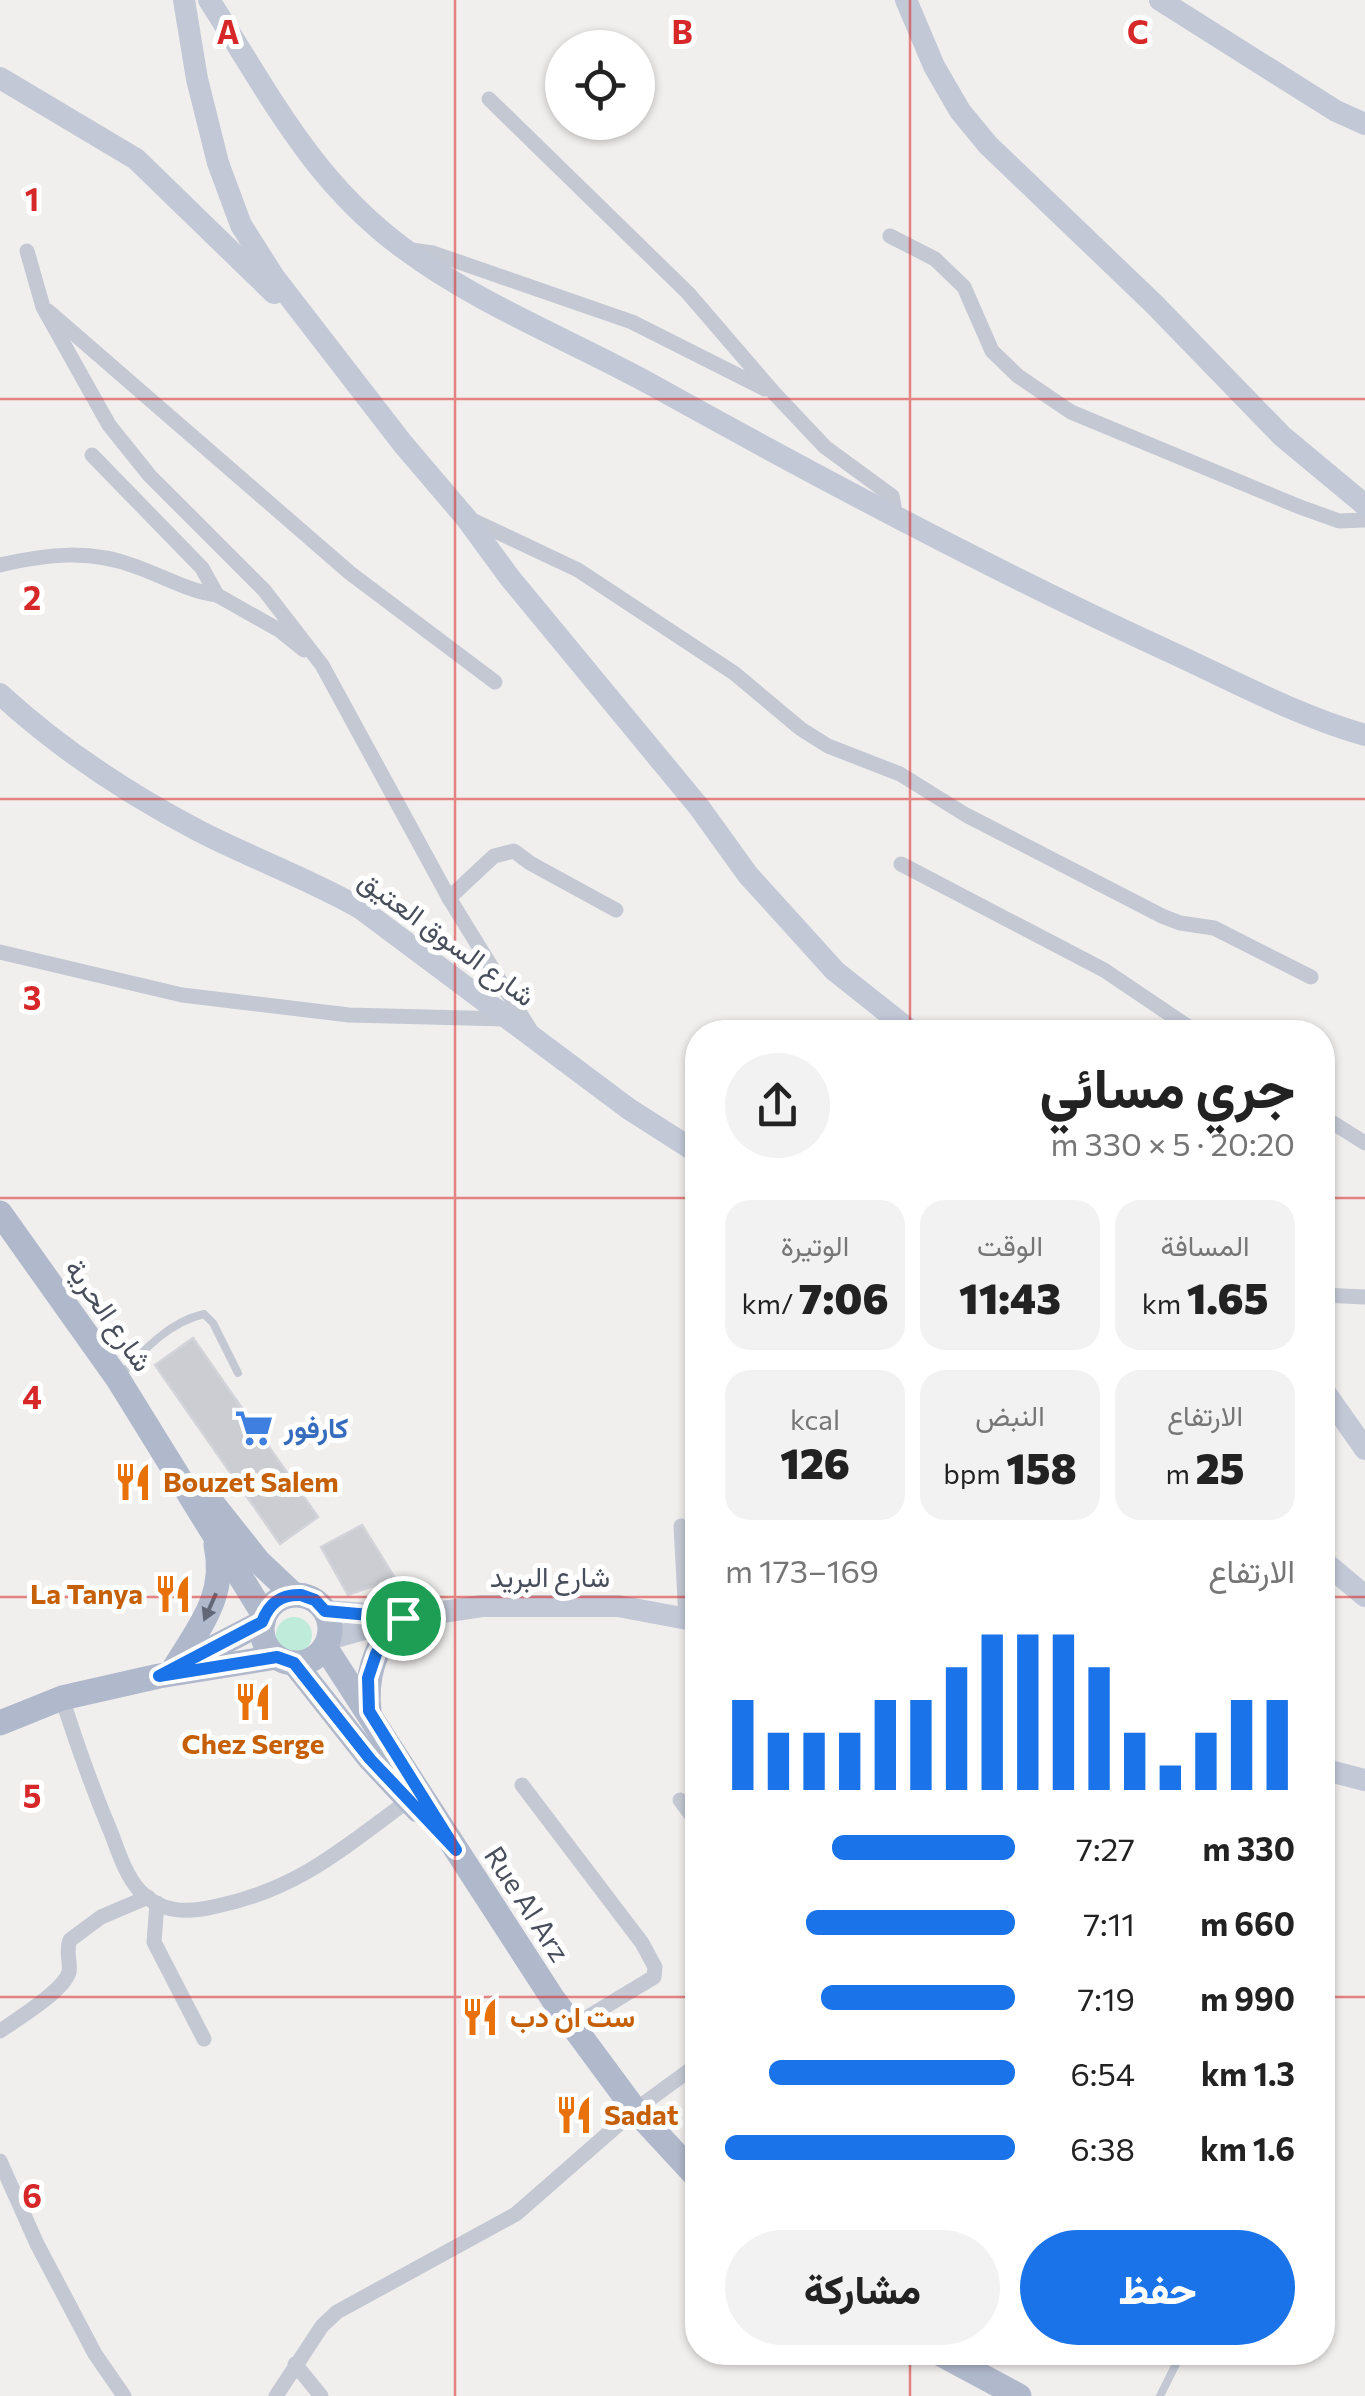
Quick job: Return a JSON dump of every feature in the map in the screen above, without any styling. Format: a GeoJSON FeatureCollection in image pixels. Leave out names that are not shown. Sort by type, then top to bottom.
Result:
{"type":"FeatureCollection","features":[{"type":"Feature","properties":{"kind":"main road","name":"شارع الحرية"},"geometry":{"type":"LineString","coordinates":[[0,1213],[118,1378],[166,1453]]}},
{"type":"Feature","properties":{"kind":"main road"},"geometry":{"type":"LineString","coordinates":[[166,1453],[264,1619],[266,1645],[286,1660]]}},
{"type":"Feature","properties":{"kind":"main road"},"geometry":{"type":"LineString","coordinates":[[0,1724],[62,1698],[167,1672],[312,1659],[327,1643],[330,1624],[325,1611],[315,1600],[294,1594],[258,1561],[202,1490],[166,1453]]}},
{"type":"Feature","properties":{"kind":"main road"},"geometry":{"type":"LineString","coordinates":[[167,1672],[214,1599],[221,1567],[215,1540]]}},
{"type":"Feature","properties":{"kind":"main road"},"geometry":{"type":"LineString","coordinates":[[167,1672],[264,1619],[279,1599],[294,1594]]}},
{"type":"Feature","properties":{"kind":"main road"},"geometry":{"type":"LineString","coordinates":[[369,1711],[368,1678],[380,1643],[398,1619]]}},
{"type":"Feature","properties":{"kind":"main road","name":"Rue Al Arz"},"geometry":{"type":"LineString","coordinates":[[327,1643],[496,1916],[635,2110],[685,2164]]}},
{"type":"Feature","properties":{"kind":"main road","name":"Rue Al Arz"},"geometry":{"type":"LineString","coordinates":[[286,1660],[370,1759],[456,1850]]}},
{"type":"Feature","properties":{"kind":"main road"},"geometry":{"type":"LineString","coordinates":[[961,2365],[1019,2396]]}},
{"type":"Feature","properties":{"kind":"street"},"geometry":{"type":"LineString","coordinates":[[184,0],[206,119],[241,225],[274,277],[510,578],[699,807],[748,875],[836,970],[897,1020]]}},
{"type":"Feature","properties":{"kind":"street"},"geometry":{"type":"LineString","coordinates":[[210,0],[269,99],[324,176],[402,248],[452,280],[1046,594],[1298,711],[1365,735]]}},
{"type":"Feature","properties":{"kind":"street"},"geometry":{"type":"LineString","coordinates":[[906,0],[934,66],[960,111],[988,145],[1128,278],[1282,436],[1365,505]]}},
{"type":"Feature","properties":{"kind":"street"},"geometry":{"type":"LineString","coordinates":[[1160,0],[1336,111],[1365,124]]}},
{"type":"Feature","properties":{"kind":"street"},"geometry":{"type":"LineString","coordinates":[[0,78],[136,160],[258,279],[315,327]]}},
{"type":"Feature","properties":{"kind":"street"},"geometry":{"type":"LineString","coordinates":[[489,100],[688,293],[825,447],[892,496],[894,506],[888,513]]}},
{"type":"Feature","properties":{"kind":"street"},"geometry":{"type":"LineString","coordinates":[[890,236],[935,259],[964,287],[992,351],[1018,376],[1072,412],[1300,507],[1339,521],[1365,520]]}},
{"type":"Feature","properties":{"kind":"street"},"geometry":{"type":"LineString","coordinates":[[402,248],[433,253],[632,322],[774,393]]}},
{"type":"Feature","properties":{"kind":"street"},"geometry":{"type":"LineString","coordinates":[[27,251],[42,307],[109,425],[150,476],[264,590],[322,665],[449,898],[535,1038]]}},
{"type":"Feature","properties":{"kind":"street"},"geometry":{"type":"LineString","coordinates":[[42,307],[350,573],[495,682]]}},
{"type":"Feature","properties":{"kind":"street"},"geometry":{"type":"LineString","coordinates":[[92,454],[202,568],[218,594]]}},
{"type":"Feature","properties":{"kind":"street"},"geometry":{"type":"LineString","coordinates":[[466,518],[578,570],[734,673],[801,730],[828,746],[900,774],[966,816],[1162,916],[1214,928],[1311,977]]}},
{"type":"Feature","properties":{"kind":"street"},"geometry":{"type":"LineString","coordinates":[[0,565],[62,553],[135,566],[186,588],[218,594],[279,630],[322,665]]}},
{"type":"Feature","properties":{"kind":"street","name":"شارع السوق العتيق"},"geometry":{"type":"LineString","coordinates":[[0,694],[36,727],[111,781],[199,831],[318,884],[360,908],[629,1109],[685,1144]]}},
{"type":"Feature","properties":{"kind":"street"},"geometry":{"type":"LineString","coordinates":[[449,898],[494,856],[514,851],[616,910]]}},
{"type":"Feature","properties":{"kind":"street"},"geometry":{"type":"LineString","coordinates":[[901,864],[1104,970],[1178,1020]]}},
{"type":"Feature","properties":{"kind":"street"},"geometry":{"type":"LineString","coordinates":[[0,952],[182,995],[349,1015],[510,1019]]}},
{"type":"Feature","properties":{"kind":"street"},"geometry":{"type":"LineString","coordinates":[[1335,1124],[1365,1143]]}},
{"type":"Feature","properties":{"kind":"street"},"geometry":{"type":"LineString","coordinates":[[1335,1295],[1365,1296]]}},
{"type":"Feature","properties":{"kind":"street"},"geometry":{"type":"LineString","coordinates":[[1335,1406],[1365,1449]]}},
{"type":"Feature","properties":{"kind":"street"},"geometry":{"type":"LineString","coordinates":[[681,1526],[685,1560]]}},
{"type":"Feature","properties":{"kind":"street"},"geometry":{"type":"LineString","coordinates":[[1335,1571],[1365,1596]]}},
{"type":"Feature","properties":{"kind":"street","name":"شارع البريد"},"geometry":{"type":"LineString","coordinates":[[327,1643],[398,1619],[482,1606],[605,1606],[685,1619]]}},
{"type":"Feature","properties":{"kind":"street","name":"شارع البريد"},"geometry":{"type":"LineString","coordinates":[[325,1611],[398,1619]]}},
{"type":"Feature","properties":{"kind":"street"},"geometry":{"type":"LineString","coordinates":[[62,1698],[82,1764],[127,1871],[140,1891],[175,1911],[194,1912],[257,1898],[302,1877],[409,1800]]}},
{"type":"Feature","properties":{"kind":"street"},"geometry":{"type":"LineString","coordinates":[[1335,1772],[1365,1780]]}},
{"type":"Feature","properties":{"kind":"street"},"geometry":{"type":"LineString","coordinates":[[522,1785],[642,1942],[655,1967],[654,1978],[573,2026]]}},
{"type":"Feature","properties":{"kind":"street"},"geometry":{"type":"LineString","coordinates":[[680,1800],[685,1807]]}},
{"type":"Feature","properties":{"kind":"street"},"geometry":{"type":"LineString","coordinates":[[0,2031],[52,1993],[67,1976],[70,1940],[101,1917],[152,1900]]}},
{"type":"Feature","properties":{"kind":"street"},"geometry":{"type":"LineString","coordinates":[[152,1900],[154,1942],[204,2040]]}},
{"type":"Feature","properties":{"kind":"street"},"geometry":{"type":"LineString","coordinates":[[276,2396],[322,2326],[337,2312],[516,2214],[635,2110],[685,2073]]}},
{"type":"Feature","properties":{"kind":"street"},"geometry":{"type":"LineString","coordinates":[[0,2162],[37,2244],[87,2338],[124,2396]]}},
{"type":"Feature","properties":{"kind":"street"},"geometry":{"type":"LineString","coordinates":[[295,2364],[321,2396]]}},
{"type":"Feature","properties":{"kind":"lane"},"geometry":{"type":"LineString","coordinates":[[118,1378],[169,1329],[204,1314],[238,1374]]}},
{"type":"Feature","properties":{"kind":"lane"},"geometry":{"type":"LineString","coordinates":[[1160,2396],[1176,2365]]}},
{"type":"Feature","properties":{"kind":"green space"},"geometry":{"type":"Polygon","coordinates":[[[294,1617],[306,1623],[312,1635],[306,1647],[294,1653],[282,1647],[276,1635],[282,1623],[294,1617]]]}},
{"type":"Feature","properties":{"kind":"building"},"geometry":{"type":"Polygon","coordinates":[[[193,1338],[318,1517],[280,1544],[155,1365],[193,1338]]]}},
{"type":"Feature","properties":{"kind":"building"},"geometry":{"type":"Polygon","coordinates":[[[362,1525],[395,1578],[348,1595],[321,1547],[362,1525]]]}},
{"type":"Feature","properties":{"kind":"place","name":"كارفور"},"geometry":{"type":"Point","coordinates":[254,1428]}},
{"type":"Feature","properties":{"kind":"place","name":"Bouzet Salem"},"geometry":{"type":"Point","coordinates":[133,1482]}},
{"type":"Feature","properties":{"kind":"place","name":"La Tanya"},"geometry":{"type":"Point","coordinates":[173,1594]}},
{"type":"Feature","properties":{"kind":"place","name":"Chez Serge"},"geometry":{"type":"Point","coordinates":[253,1702]}},
{"type":"Feature","properties":{"kind":"place","name":"ست ان دب"},"geometry":{"type":"Point","coordinates":[480,2017]}},
{"type":"Feature","properties":{"kind":"place","name":"Sadat"},"geometry":{"type":"Point","coordinates":[574,2115]}},
{"type":"Feature","properties":{"kind":"route"},"geometry":{"type":"LineString","coordinates":[[286,1596],[308,1597],[325,1611],[403,1618],[394,1621],[380,1643],[368,1678],[369,1711],[456,1850],[370,1759],[294,1663],[277,1657],[159,1676],[262,1622],[268,1609],[286,1596]]}}]}
